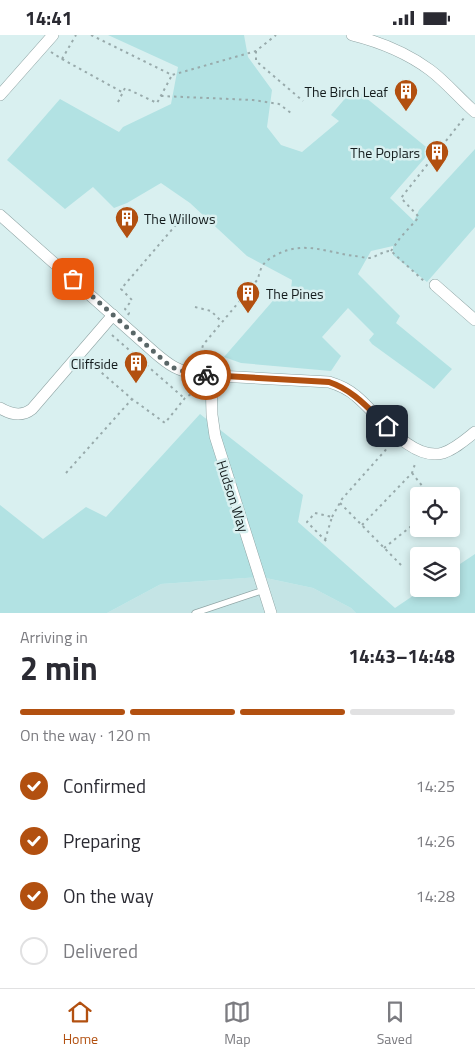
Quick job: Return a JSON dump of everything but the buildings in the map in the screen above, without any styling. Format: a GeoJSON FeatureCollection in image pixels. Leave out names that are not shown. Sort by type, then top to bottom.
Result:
{"type":"FeatureCollection","features":[{"type":"Feature","properties":{"kind":"street"},"geometry":{"type":"LineString","coordinates":[[0,95],[54,35]]}},
{"type":"Feature","properties":{"kind":"street"},"geometry":{"type":"LineString","coordinates":[[352,35],[406,55],[430,70],[475,112]]}},
{"type":"Feature","properties":{"kind":"street"},"geometry":{"type":"LineString","coordinates":[[0,215],[171,367],[182,371],[215,376],[329,382],[343,387],[356,395],[398,436],[420,451],[441,454],[451,450],[475,432]]}},
{"type":"Feature","properties":{"kind":"street"},"geometry":{"type":"LineString","coordinates":[[433,286],[475,320]]}},
{"type":"Feature","properties":{"kind":"street"},"geometry":{"type":"LineString","coordinates":[[0,408],[11,413],[28,412],[113,315]]}},
{"type":"Feature","properties":{"kind":"street","name":"Hudson Way"},"geometry":{"type":"LineString","coordinates":[[215,376],[212,415],[215,437],[271,613]]}},
{"type":"Feature","properties":{"kind":"lane"},"geometry":{"type":"LineString","coordinates":[[195,613],[264,590]]}},
{"type":"Feature","properties":{"kind":"path"},"geometry":{"type":"LineString","coordinates":[[62,59],[76,35]]}},
{"type":"Feature","properties":{"kind":"path"},"geometry":{"type":"LineString","coordinates":[[90,35],[172,75],[256,51],[276,35]]}},
{"type":"Feature","properties":{"kind":"path"},"geometry":{"type":"LineString","coordinates":[[43,47],[123,92]]}},
{"type":"Feature","properties":{"kind":"path"},"geometry":{"type":"LineString","coordinates":[[256,51],[256,61],[303,101]]}},
{"type":"Feature","properties":{"kind":"path"},"geometry":{"type":"LineString","coordinates":[[118,102],[125,88],[157,103],[172,75]]}},
{"type":"Feature","properties":{"kind":"path"},"geometry":{"type":"LineString","coordinates":[[161,96],[253,100],[279,104],[291,113]]}},
{"type":"Feature","properties":{"kind":"path"},"geometry":{"type":"LineString","coordinates":[[391,251],[419,217],[401,198],[464,118]]}},
{"type":"Feature","properties":{"kind":"path"},"geometry":{"type":"LineString","coordinates":[[126,317],[129,313],[125,309],[132,301],[121,289],[181,219]]}},
{"type":"Feature","properties":{"kind":"path"},"geometry":{"type":"LineString","coordinates":[[215,376],[217,359],[202,349],[258,279],[260,266],[271,257],[289,248],[315,248],[369,257],[385,251],[391,251],[433,286]]}},
{"type":"Feature","properties":{"kind":"path"},"geometry":{"type":"LineString","coordinates":[[194,307],[211,311],[222,322]]}},
{"type":"Feature","properties":{"kind":"path"},"geometry":{"type":"LineString","coordinates":[[116,330],[112,335],[185,399]]}},
{"type":"Feature","properties":{"kind":"path"},"geometry":{"type":"LineString","coordinates":[[85,359],[132,399],[165,423],[185,399],[200,388]]}},
{"type":"Feature","properties":{"kind":"path"},"geometry":{"type":"LineString","coordinates":[[66,473],[132,399]]}},
{"type":"Feature","properties":{"kind":"path"},"geometry":{"type":"LineString","coordinates":[[325,540],[332,517],[340,503],[390,445]]}},
{"type":"Feature","properties":{"kind":"path"},"geometry":{"type":"LineString","coordinates":[[362,525],[412,473],[415,464]]}},
{"type":"Feature","properties":{"kind":"path"},"geometry":{"type":"LineString","coordinates":[[412,473],[423,487]]}},
{"type":"Feature","properties":{"kind":"path"},"geometry":{"type":"LineString","coordinates":[[340,503],[402,567]]}},
{"type":"Feature","properties":{"kind":"path"},"geometry":{"type":"LineString","coordinates":[[328,543],[307,522],[315,513],[332,517]]}},
{"type":"Feature","properties":{"kind":"path"},"geometry":{"type":"LineString","coordinates":[[384,548],[410,527]]}},
{"type":"Feature","properties":{"kind":"shaded area"},"geometry":{"type":"Polygon","coordinates":[[[108,35],[244,35],[248,57],[272,90],[267,127],[281,145],[302,152],[339,121],[331,115],[354,88],[431,151],[390,198],[414,221],[419,210],[475,149],[475,227],[427,282],[393,255],[393,246],[371,251],[358,274],[400,316],[396,323],[452,369],[434,389],[372,344],[369,340],[374,334],[348,308],[322,337],[341,356],[331,371],[241,363],[224,357],[277,296],[290,299],[292,280],[247,256],[190,203],[161,183],[127,203],[114,208],[93,187],[65,209],[7,160],[60,99],[119,132],[123,127],[171,104],[178,67],[108,35]]]}},
{"type":"Feature","properties":{"kind":"shaded area"},"geometry":{"type":"Polygon","coordinates":[[[200,414],[303,495],[298,522],[395,608],[411,597],[460,597],[460,564],[475,554],[475,613],[356,613],[351,608],[313,588],[261,577],[161,584],[107,613],[0,613],[0,505],[43,539],[86,507],[106,517],[200,414]]]}},
{"type":"Feature","properties":{"kind":"shaded area"},"geometry":{"type":"Polygon","coordinates":[[[261,577],[313,588],[351,608],[356,613],[107,613],[161,584],[261,577]]]}},
{"type":"Feature","properties":{"kind":"way so far"},"geometry":{"type":"LineString","coordinates":[[73,279],[171,367],[199,375],[206,375]]}},
{"type":"Feature","properties":{"kind":"place","name":"The Birch Leaf"},"geometry":{"type":"Point","coordinates":[406,112]}},
{"type":"Feature","properties":{"kind":"place","name":"The Poplars"},"geometry":{"type":"Point","coordinates":[437,173]}},
{"type":"Feature","properties":{"kind":"place","name":"The Willows"},"geometry":{"type":"Point","coordinates":[127,239]}},
{"type":"Feature","properties":{"kind":"place","name":"The Pines"},"geometry":{"type":"Point","coordinates":[248,314]}},
{"type":"Feature","properties":{"kind":"place","name":"Cliffside"},"geometry":{"type":"Point","coordinates":[136,384]}},
{"type":"Feature","properties":{"kind":"route"},"geometry":{"type":"LineString","coordinates":[[206,375],[329,382],[343,387],[356,395],[387,426]]}}]}
